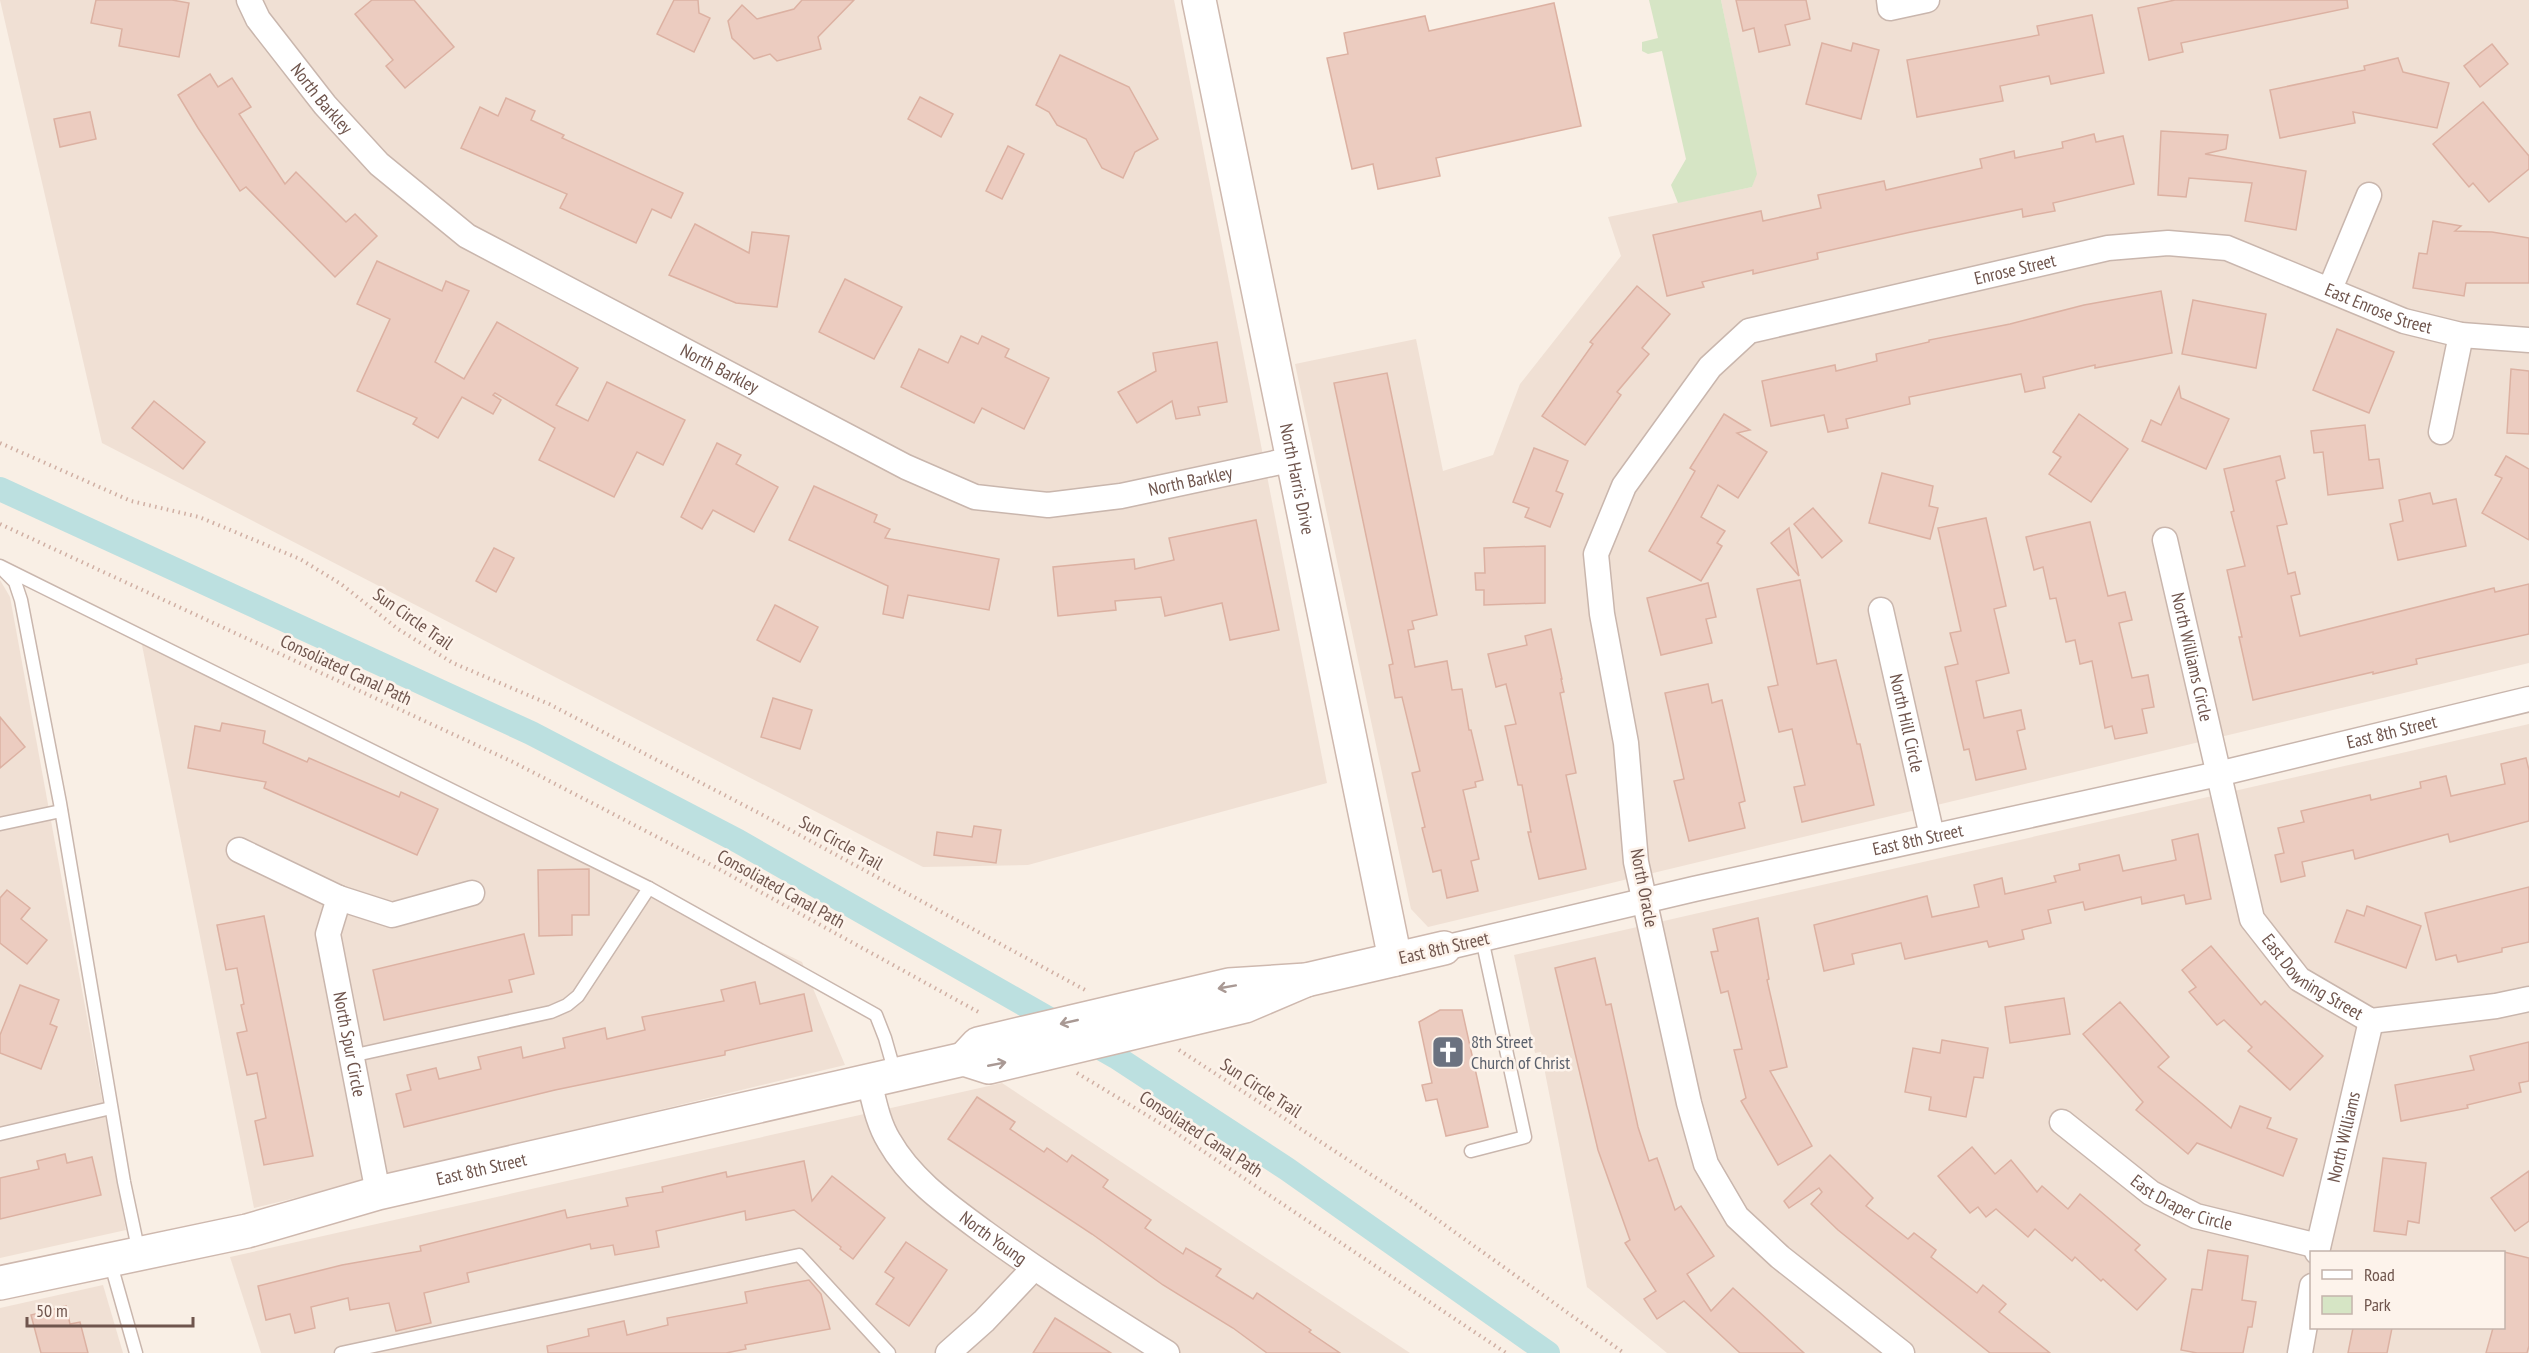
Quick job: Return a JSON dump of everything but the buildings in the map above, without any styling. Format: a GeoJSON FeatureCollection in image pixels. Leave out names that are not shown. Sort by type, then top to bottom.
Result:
{"type":"FeatureCollection","features":[{"type":"Feature","properties":{"kind":"street","name":"North Barkley"},"geometry":{"type":"LineString","coordinates":[[249,0],[258,19],[325,105],[379,164],[467,236],[906,467],[975,497],[1048,505],[1121,496],[1294,459]]}},
{"type":"Feature","properties":{"kind":"street","name":"North Harris Drive"},"geometry":{"type":"LineString","coordinates":[[1198,0],[1395,959]]}},
{"type":"Feature","properties":{"kind":"street"},"geometry":{"type":"LineString","coordinates":[[1889,4],[1927,0]]}},
{"type":"Feature","properties":{"kind":"street","name":"East Enrose Street"},"geometry":{"type":"LineString","coordinates":[[2369,195],[2330,289],[2404,321],[2461,335],[2529,340]]}},
{"type":"Feature","properties":{"kind":"street","name":"Enrose Street"},"geometry":{"type":"LineString","coordinates":[[1710,368],[1749,331],[2108,248],[2168,243],[2227,248],[2330,289]]}},
{"type":"Feature","properties":{"kind":"street"},"geometry":{"type":"LineString","coordinates":[[2441,432],[2461,335]]}},
{"type":"Feature","properties":{"kind":"street","name":"North Oracle"},"geometry":{"type":"LineString","coordinates":[[1710,368],[1624,486],[1596,554],[1602,614],[1626,743],[1636,862],[1689,1103],[1706,1164],[1737,1217],[1780,1257],[1902,1353]]}},
{"type":"Feature","properties":{"kind":"street","name":"North Williams Circle"},"geometry":{"type":"LineString","coordinates":[[2165,540],[2218,774]]}},
{"type":"Feature","properties":{"kind":"street","name":"North Hill Circle"},"geometry":{"type":"LineString","coordinates":[[1881,610],[1932,836]]}},
{"type":"Feature","properties":{"kind":"street","name":"East 8th Street"},"geometry":{"type":"LineString","coordinates":[[0,1283],[247,1231],[378,1192],[964,1059],[978,1044],[1050,1044],[1126,1022],[1229,986],[1306,980],[1932,836],[2218,774],[2529,699]]}},
{"type":"Feature","properties":{"kind":"street","name":"East Downing Street"},"geometry":{"type":"LineString","coordinates":[[2218,774],[2252,919],[2299,979],[2371,1021],[2496,1006],[2529,999]]}},
{"type":"Feature","properties":{"kind":"street"},"geometry":{"type":"LineString","coordinates":[[239,850],[339,898],[392,915],[472,893]]}},
{"type":"Feature","properties":{"kind":"street","name":"North Spur Circle"},"geometry":{"type":"LineString","coordinates":[[339,898],[328,934],[378,1192]]}},
{"type":"Feature","properties":{"kind":"street","name":"North Williams"},"geometry":{"type":"LineString","coordinates":[[2318,1249],[2371,1021]]}},
{"type":"Feature","properties":{"kind":"street","name":"North Young"},"geometry":{"type":"LineString","coordinates":[[882,1078],[875,1107],[889,1141],[912,1174],[955,1210],[1034,1268],[1167,1353]]}},
{"type":"Feature","properties":{"kind":"street","name":"East Draper Circle"},"geometry":{"type":"LineString","coordinates":[[2062,1122],[2151,1193],[2196,1216],[2318,1249]]}},
{"type":"Feature","properties":{"kind":"street"},"geometry":{"type":"LineString","coordinates":[[948,1353],[984,1321],[1034,1268]]}},
{"type":"Feature","properties":{"kind":"street"},"geometry":{"type":"LineString","coordinates":[[2300,1353],[2310,1297]]}},
{"type":"Feature","properties":{"kind":"lane"},"geometry":{"type":"LineString","coordinates":[[0,566],[15,582],[21,600],[61,811],[111,1108],[124,1257],[136,1353]]}},
{"type":"Feature","properties":{"kind":"lane"},"geometry":{"type":"LineString","coordinates":[[0,566],[649,888],[876,1015],[885,1038],[882,1078]]}},
{"type":"Feature","properties":{"kind":"lane"},"geometry":{"type":"LineString","coordinates":[[0,824],[61,811]]}},
{"type":"Feature","properties":{"kind":"lane"},"geometry":{"type":"LineString","coordinates":[[351,1056],[551,1012],[567,1005],[578,996],[649,888]]}},
{"type":"Feature","properties":{"kind":"lane"},"geometry":{"type":"LineString","coordinates":[[1471,1151],[1525,1137],[1482,939]]}},
{"type":"Feature","properties":{"kind":"lane"},"geometry":{"type":"LineString","coordinates":[[0,1134],[111,1108]]}},
{"type":"Feature","properties":{"kind":"lane"},"geometry":{"type":"LineString","coordinates":[[341,1353],[799,1255],[889,1353]]}},
{"type":"Feature","properties":{"kind":"path","name":"Sun Circle Trail"},"geometry":{"type":"LineString","coordinates":[[0,443],[131,501],[199,517],[300,559],[341,584],[398,629],[453,663],[549,704],[727,796],[1126,1022],[1407,1198],[1624,1353]]}},
{"type":"Feature","properties":{"kind":"path","name":"Consoliated Canal Path"},"geometry":{"type":"LineString","coordinates":[[0,524],[513,762],[717,868],[983,1014]]}},
{"type":"Feature","properties":{"kind":"path","name":"Consoliated Canal Path"},"geometry":{"type":"LineString","coordinates":[[1050,1044],[1072,1070],[1183,1137],[1506,1353]]}},
{"type":"Feature","properties":{"kind":"shaded area"},"geometry":{"type":"Polygon","coordinates":[[[0,0],[1174,0],[1327,783],[1028,865],[923,867],[102,443],[0,0]]]}},
{"type":"Feature","properties":{"kind":"shaded area"},"geometry":{"type":"Polygon","coordinates":[[[1721,0],[2529,0],[2529,663],[1428,927],[1411,909],[1295,364],[1416,339],[1443,471],[1493,455],[1520,384],[1621,256],[1608,217],[1752,187],[1756,174],[1721,0]]]}},
{"type":"Feature","properties":{"kind":"shaded area"},"geometry":{"type":"Polygon","coordinates":[[[0,580],[10,597],[126,1230],[0,1258],[0,580]]]}},
{"type":"Feature","properties":{"kind":"shaded area"},"geometry":{"type":"Polygon","coordinates":[[[140,635],[188,667],[802,962],[845,1065],[254,1208],[140,635]]]}},
{"type":"Feature","properties":{"kind":"shaded area"},"geometry":{"type":"Polygon","coordinates":[[[2529,724],[2529,1353],[1667,1353],[1587,1287],[1541,1052],[1535,1053],[1514,955],[2529,724]]]}},
{"type":"Feature","properties":{"kind":"shaded area"},"geometry":{"type":"Polygon","coordinates":[[[1002,1083],[1410,1353],[261,1353],[230,1257],[1002,1083]]]}},
{"type":"Feature","properties":{"kind":"shaded area"},"geometry":{"type":"Polygon","coordinates":[[[103,1285],[123,1353],[0,1353],[0,1308],[103,1285]]]}},
{"type":"Feature","properties":{"kind":"green space"},"geometry":{"type":"Polygon","coordinates":[[[1649,0],[1721,0],[1757,174],[1752,187],[1678,203],[1671,185],[1686,159],[1662,51],[1648,54],[1642,51],[1642,42],[1658,38],[1649,0]]]}},
{"type":"Feature","properties":{"kind":"waterway"},"geometry":{"type":"LineString","coordinates":[[0,489],[531,733],[738,841],[1116,1057],[1287,1169],[1548,1353]]}},
{"type":"Feature","properties":{"kind":"place","name":"8th Street Church of Christ"},"geometry":{"type":"Point","coordinates":[1448,1052]}}]}
